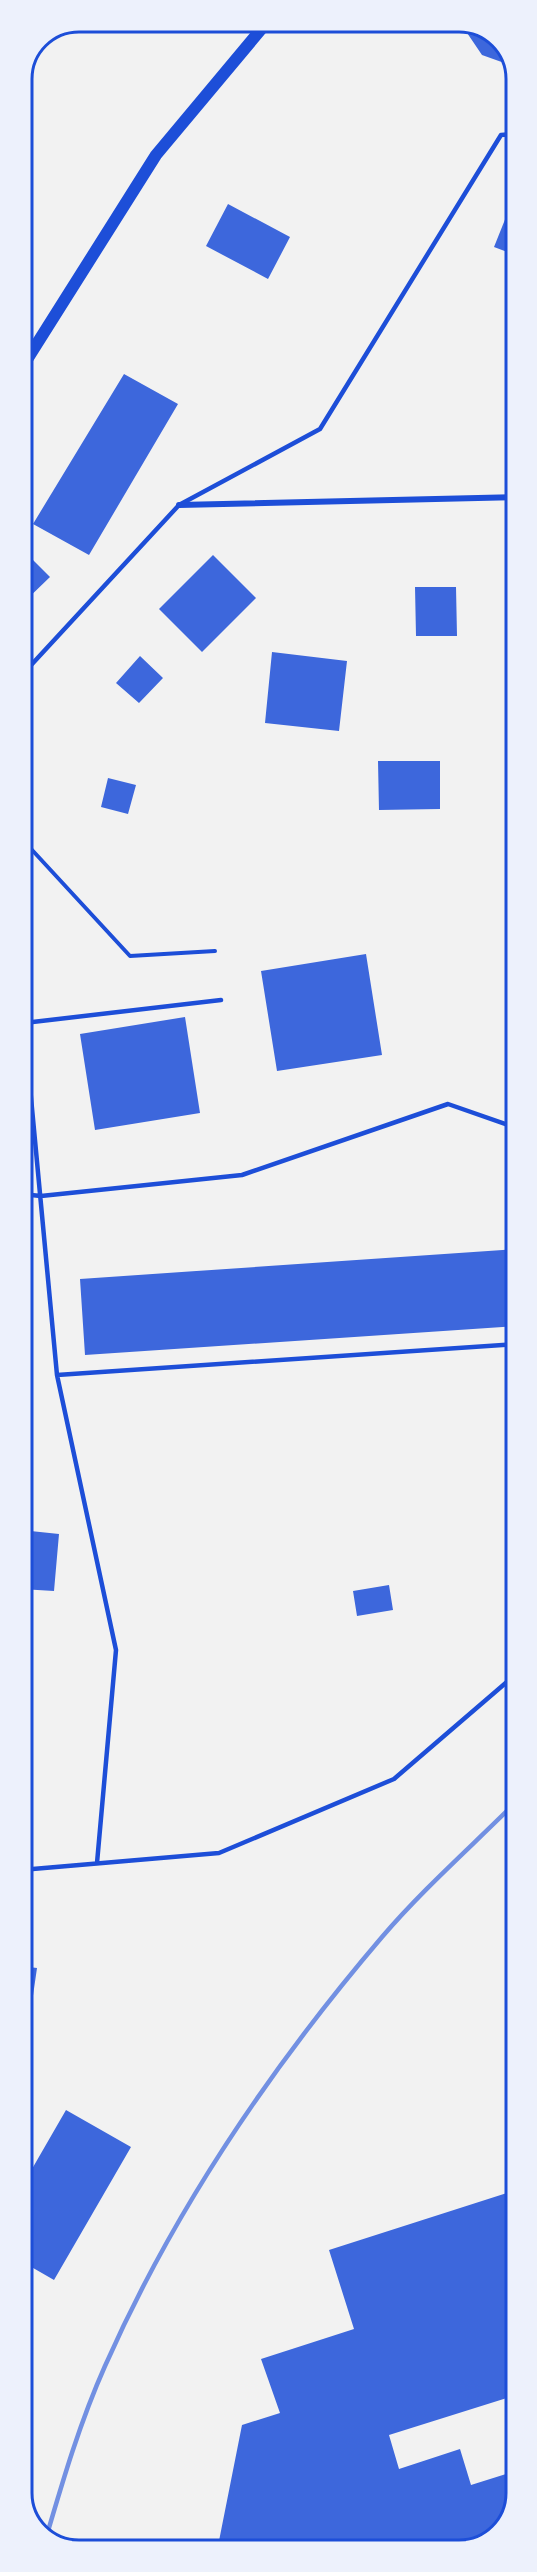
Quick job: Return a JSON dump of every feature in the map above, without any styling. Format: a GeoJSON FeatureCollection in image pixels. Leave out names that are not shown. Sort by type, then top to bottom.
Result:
{"type":"FeatureCollection","features":[{"type":"Feature","properties":{"kind":"main road"},"geometry":{"type":"LineString","coordinates":[[32,352],[156,155],[259,32]]}},
{"type":"Feature","properties":{"kind":"street"},"geometry":{"type":"LineString","coordinates":[[179,505],[505,497]]}},
{"type":"Feature","properties":{"kind":"lane"},"geometry":{"type":"LineString","coordinates":[[32,664],[179,505],[320,429],[501,135],[505,135]]}},
{"type":"Feature","properties":{"kind":"lane"},"geometry":{"type":"LineString","coordinates":[[32,1022],[220,1000]]}},
{"type":"Feature","properties":{"kind":"lane"},"geometry":{"type":"LineString","coordinates":[[32,1104],[57,1375],[116,1650],[97,1863]]}},
{"type":"Feature","properties":{"kind":"lane"},"geometry":{"type":"LineString","coordinates":[[32,1195],[242,1175],[448,1104],[505,1124]]}},
{"type":"Feature","properties":{"kind":"lane"},"geometry":{"type":"LineString","coordinates":[[57,1375],[506,1345]]}},
{"type":"Feature","properties":{"kind":"lane"},"geometry":{"type":"LineString","coordinates":[[32,1869],[219,1853],[394,1779],[506,1683]]}},
{"type":"Feature","properties":{"kind":"path"},"geometry":{"type":"LineString","coordinates":[[32,850],[130,956],[214,951]]}},
{"type":"Feature","properties":{"kind":"building"},"geometry":{"type":"Polygon","coordinates":[[[467,33],[489,43],[502,62],[482,55],[467,33]]]}},
{"type":"Feature","properties":{"kind":"building"},"geometry":{"type":"Polygon","coordinates":[[[228,204],[290,237],[268,279],[206,246],[228,204]]]}},
{"type":"Feature","properties":{"kind":"building"},"geometry":{"type":"Polygon","coordinates":[[[505,219],[505,251],[494,247],[505,219]]]}},
{"type":"Feature","properties":{"kind":"building"},"geometry":{"type":"Polygon","coordinates":[[[124,374],[178,404],[89,555],[33,524],[124,374]]]}},
{"type":"Feature","properties":{"kind":"building"},"geometry":{"type":"Polygon","coordinates":[[[213,555],[256,598],[202,652],[159,609],[213,555]]]}},
{"type":"Feature","properties":{"kind":"building"},"geometry":{"type":"Polygon","coordinates":[[[32,559],[50,577],[32,594],[32,559]]]}},
{"type":"Feature","properties":{"kind":"building"},"geometry":{"type":"Polygon","coordinates":[[[415,587],[456,587],[457,636],[416,636],[415,587]]]}},
{"type":"Feature","properties":{"kind":"building"},"geometry":{"type":"Polygon","coordinates":[[[272,652],[347,661],[339,731],[265,723],[272,652]]]}},
{"type":"Feature","properties":{"kind":"building"},"geometry":{"type":"Polygon","coordinates":[[[140,656],[163,678],[139,703],[116,683],[140,656]]]}},
{"type":"Feature","properties":{"kind":"building"},"geometry":{"type":"Polygon","coordinates":[[[378,761],[440,761],[440,809],[379,810],[378,761]]]}},
{"type":"Feature","properties":{"kind":"building"},"geometry":{"type":"Polygon","coordinates":[[[108,778],[136,785],[128,814],[101,807],[108,778]]]}},
{"type":"Feature","properties":{"kind":"building"},"geometry":{"type":"Polygon","coordinates":[[[366,954],[382,1055],[277,1071],[261,971],[366,954]]]}},
{"type":"Feature","properties":{"kind":"building"},"geometry":{"type":"Polygon","coordinates":[[[185,1017],[200,1113],[95,1130],[80,1034],[185,1017]]]}},
{"type":"Feature","properties":{"kind":"building"},"geometry":{"type":"Polygon","coordinates":[[[505,1250],[506,1327],[85,1355],[80,1279],[505,1250]]]}},
{"type":"Feature","properties":{"kind":"building"},"geometry":{"type":"Polygon","coordinates":[[[32,1531],[59,1534],[54,1591],[32,1590],[32,1531]]]}},
{"type":"Feature","properties":{"kind":"building"},"geometry":{"type":"Polygon","coordinates":[[[389,1585],[393,1610],[357,1616],[353,1591],[389,1585]]]}},
{"type":"Feature","properties":{"kind":"building"},"geometry":{"type":"Polygon","coordinates":[[[32,1967],[37,1968],[32,2003],[32,1967]]]}},
{"type":"Feature","properties":{"kind":"building"},"geometry":{"type":"Polygon","coordinates":[[[66,2110],[131,2147],[54,2280],[32,2267],[32,2169],[66,2110]]]}},
{"type":"Feature","properties":{"kind":"building"},"geometry":{"type":"Polygon","coordinates":[[[506,2193],[506,2398],[389,2435],[399,2469],[460,2449],[471,2485],[506,2474],[506,2493],[502,2511],[494,2524],[482,2534],[464,2540],[219,2540],[242,2425],[280,2413],[261,2359],[354,2329],[329,2250],[506,2193]]]}},
{"type":"Feature","properties":{"kind":"railway"},"geometry":{"type":"LineString","coordinates":[[49,2529],[80,2430],[105,2366],[162,2251],[228,2142],[302,2037],[382,1937],[506,1812]]}}]}
